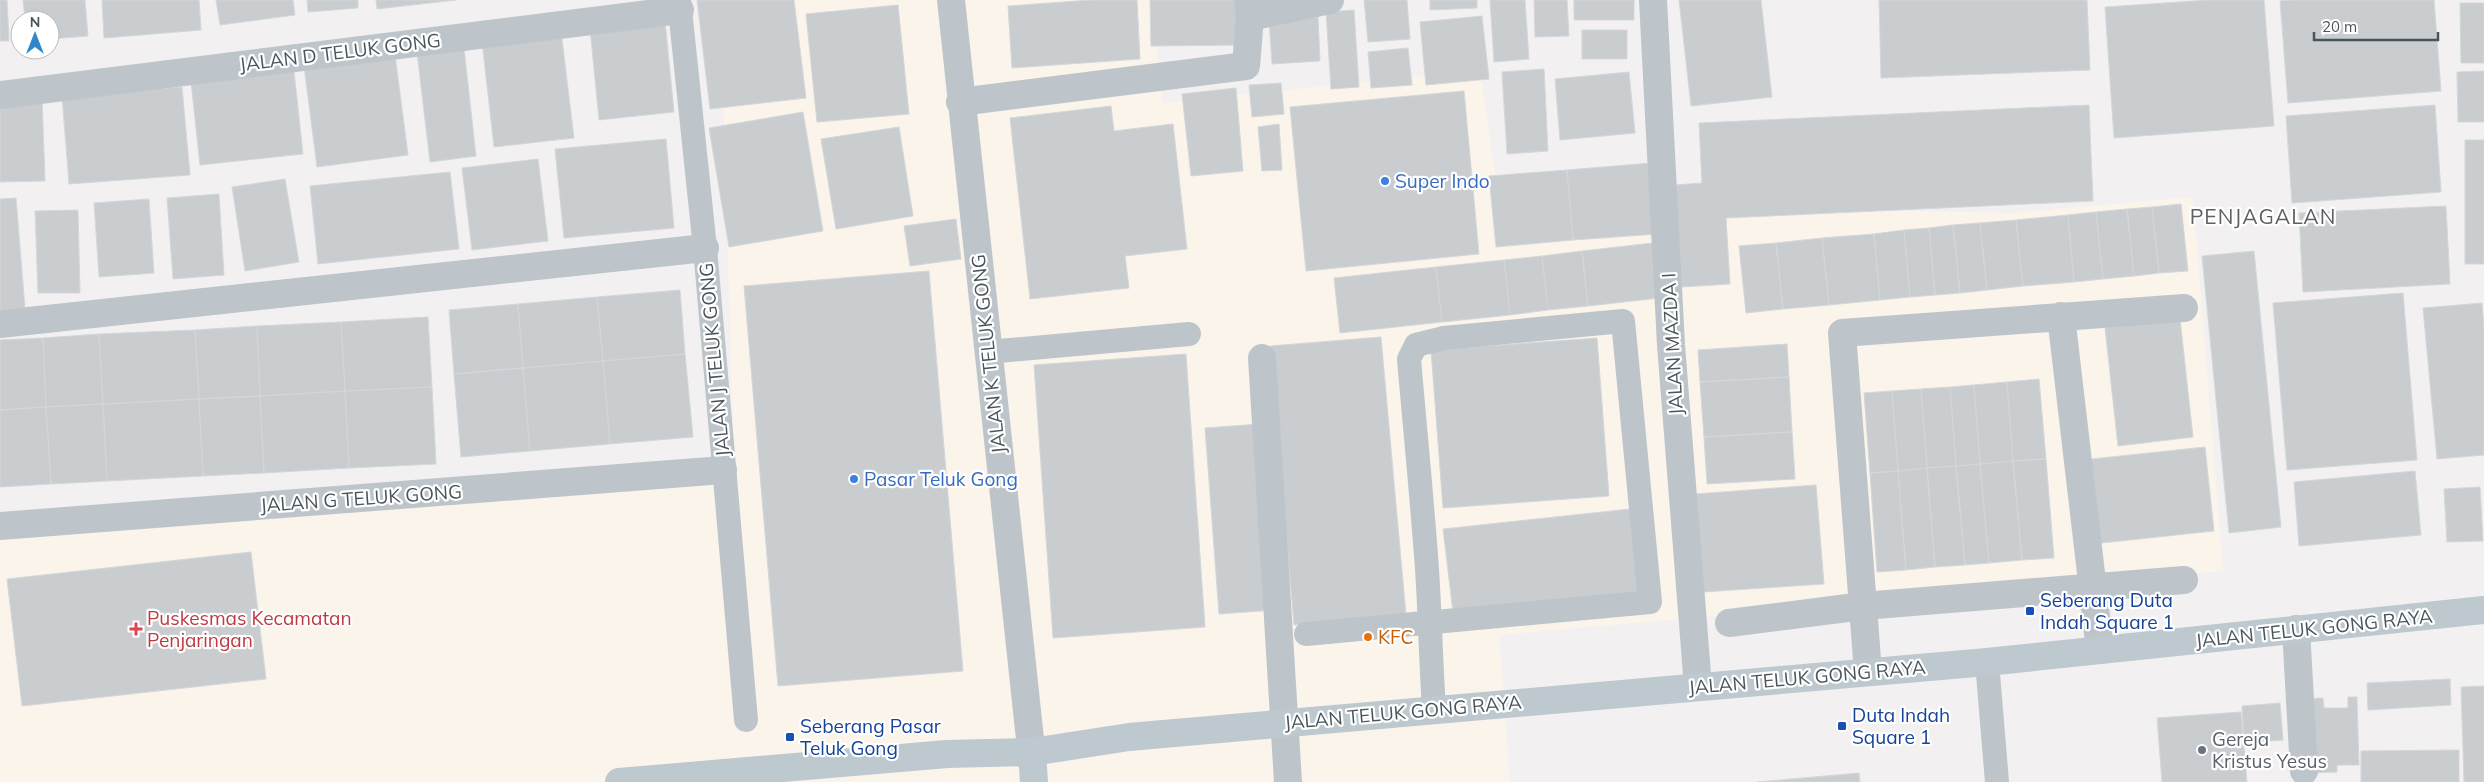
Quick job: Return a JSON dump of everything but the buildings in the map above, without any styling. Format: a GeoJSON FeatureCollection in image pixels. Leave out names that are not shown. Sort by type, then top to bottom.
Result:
{"type":"FeatureCollection","features":[{"type":"Feature","properties":{"kind":"main road","name":"JALAN TELUK GONG RAYA"},"geometry":{"type":"LineString","coordinates":[[619,782],[948,754],[1284,722],[1986,662],[2484,610]]}},
{"type":"Feature","properties":{"kind":"main road"},"geometry":{"type":"LineString","coordinates":[[1031,745],[1034,782]]}},
{"type":"Feature","properties":{"kind":"street","name":"JALAN K TELUK GONG"},"geometry":{"type":"LineString","coordinates":[[951,0],[960,102],[1031,745]]}},
{"type":"Feature","properties":{"kind":"street"},"geometry":{"type":"LineString","coordinates":[[960,102],[1246,66],[1249,9],[1330,0]]}},
{"type":"Feature","properties":{"kind":"street","name":"JALAN MAZDA I"},"geometry":{"type":"LineString","coordinates":[[1653,0],[1671,345],[1698,687]]}},
{"type":"Feature","properties":{"kind":"street","name":"JALAN D TELUK GONG"},"geometry":{"type":"LineString","coordinates":[[0,95],[680,5]]}},
{"type":"Feature","properties":{"kind":"street"},"geometry":{"type":"LineString","coordinates":[[0,324],[705,248]]}},
{"type":"Feature","properties":{"kind":"street"},"geometry":{"type":"LineString","coordinates":[[1868,672],[1842,333],[2184,308]]}},
{"type":"Feature","properties":{"kind":"street"},"geometry":{"type":"LineString","coordinates":[[2061,316],[2091,588],[2100,650]]}},
{"type":"Feature","properties":{"kind":"street"},"geometry":{"type":"LineString","coordinates":[[1262,358],[1288,782]]}},
{"type":"Feature","properties":{"kind":"street","name":"JALAN G TELUK GONG"},"geometry":{"type":"LineString","coordinates":[[0,526],[723,470]]}},
{"type":"Feature","properties":{"kind":"street"},"geometry":{"type":"LineString","coordinates":[[1729,623],[1863,606],[2184,580]]}},
{"type":"Feature","properties":{"kind":"street"},"geometry":{"type":"LineString","coordinates":[[2296,630],[2304,771]]}},
{"type":"Feature","properties":{"kind":"lane","name":"JALAN J TELUK GONG"},"geometry":{"type":"LineString","coordinates":[[680,5],[705,248],[746,720]]}},
{"type":"Feature","properties":{"kind":"lane"},"geometry":{"type":"LineString","coordinates":[[1306,634],[1429,623],[1650,602],[1623,321],[1444,338],[1416,345],[1409,359],[1427,570],[1429,623],[1434,710]]}},
{"type":"Feature","properties":{"kind":"lane"},"geometry":{"type":"LineString","coordinates":[[988,352],[1189,334]]}},
{"type":"Feature","properties":{"kind":"lane"},"geometry":{"type":"LineString","coordinates":[[1986,662],[1996,782]]}},
{"type":"Feature","properties":{"kind":"shaded area"},"geometry":{"type":"Polygon","coordinates":[[[720,0],[1151,0],[1163,103],[1480,70],[1504,235],[1692,206],[2011,213],[2193,197],[2223,571],[1499,635],[1510,782],[0,782],[0,531],[734,455],[720,0]]]}},
{"type":"Feature","properties":{"kind":"place","name":"Super Indo"},"geometry":{"type":"Point","coordinates":[1385,181]}},
{"type":"Feature","properties":{"kind":"place","name":"Pasar Teluk Gong"},"geometry":{"type":"Point","coordinates":[854,479]}},
{"type":"Feature","properties":{"kind":"place","name":"Seberang Duta Indah Square 1"},"geometry":{"type":"Point","coordinates":[2030,611]}},
{"type":"Feature","properties":{"kind":"place","name":"Puskesmas Kecamatan Penjaringan"},"geometry":{"type":"Point","coordinates":[136,629]}},
{"type":"Feature","properties":{"kind":"place","name":"KFC"},"geometry":{"type":"Point","coordinates":[1368,637]}},
{"type":"Feature","properties":{"kind":"place","name":"Duta Indah Square 1"},"geometry":{"type":"Point","coordinates":[1842,726]}},
{"type":"Feature","properties":{"kind":"place","name":"Seberang Pasar Teluk Gong"},"geometry":{"type":"Point","coordinates":[790,737]}},
{"type":"Feature","properties":{"kind":"place","name":"Gereja Kristus Yesus"},"geometry":{"type":"Point","coordinates":[2202,750]}},
{"type":"Feature","properties":{"kind":"district","name":"PENJAGALAN"},"geometry":{"type":"Point","coordinates":[2263,216]}}]}
